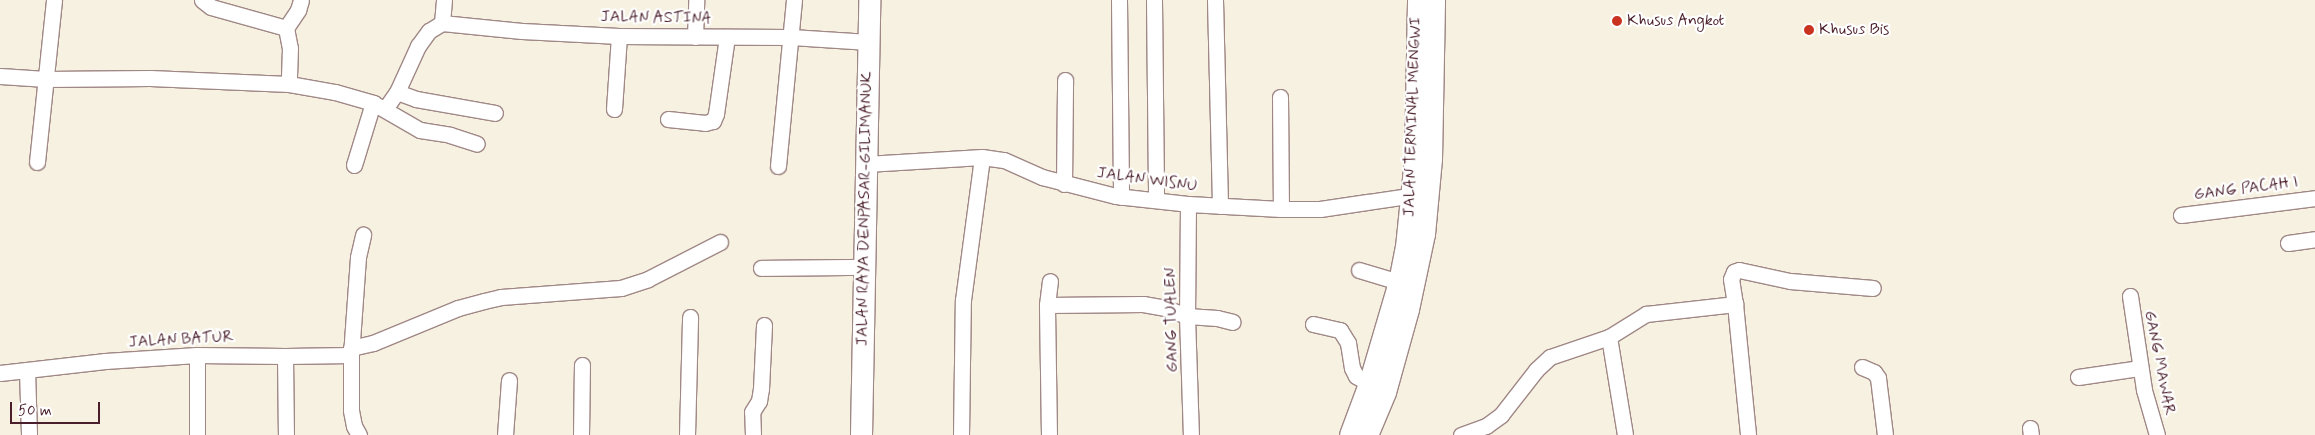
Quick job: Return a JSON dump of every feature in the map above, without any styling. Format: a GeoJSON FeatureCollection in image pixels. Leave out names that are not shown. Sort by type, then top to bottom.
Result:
{"type":"FeatureCollection","features":[{"type":"Feature","properties":{"kind":"highway","name":"JALAN RAYA DENPASAR-GILIMANUK"},"geometry":{"type":"LineString","coordinates":[[865,430],[864,267],[869,0]]}},
{"type":"Feature","properties":{"kind":"highway","name":"JALAN TERMINAL MENGWI"},"geometry":{"type":"LineString","coordinates":[[1350,435],[1377,388],[1416,274],[1424,234],[1420,195],[1418,0]]}},
{"type":"Feature","properties":{"kind":"highway","name":"JALAN TERMINAL MENGWI"},"geometry":{"type":"LineString","coordinates":[[1367,435],[1399,282],[1420,195],[1434,0]]}},
{"type":"Feature","properties":{"kind":"street"},"geometry":{"type":"LineString","coordinates":[[38,162],[54,0]]}},
{"type":"Feature","properties":{"kind":"street"},"geometry":{"type":"LineString","coordinates":[[202,0],[211,7],[286,28]]}},
{"type":"Feature","properties":{"kind":"street"},"geometry":{"type":"LineString","coordinates":[[289,84],[290,48],[286,28],[298,10],[301,0]]}},
{"type":"Feature","properties":{"kind":"street"},"geometry":{"type":"LineString","coordinates":[[354,165],[379,106],[397,92],[418,46],[429,31],[442,22],[444,0]]}},
{"type":"Feature","properties":{"kind":"street"},"geometry":{"type":"LineString","coordinates":[[696,0],[696,37]]}},
{"type":"Feature","properties":{"kind":"street"},"geometry":{"type":"LineString","coordinates":[[778,166],[794,0]]}},
{"type":"Feature","properties":{"kind":"street"},"geometry":{"type":"LineString","coordinates":[[1119,0],[1121,197]]}},
{"type":"Feature","properties":{"kind":"street"},"geometry":{"type":"LineString","coordinates":[[1154,0],[1156,200]]}},
{"type":"Feature","properties":{"kind":"street"},"geometry":{"type":"LineString","coordinates":[[1215,0],[1220,206]]}},
{"type":"Feature","properties":{"kind":"street","name":"JALAN ASTINA"},"geometry":{"type":"LineString","coordinates":[[442,22],[522,31],[620,36],[791,37],[869,42]]}},
{"type":"Feature","properties":{"kind":"street"},"geometry":{"type":"LineString","coordinates":[[614,109],[620,36]]}},
{"type":"Feature","properties":{"kind":"street"},"geometry":{"type":"LineString","coordinates":[[668,120],[706,123],[713,121],[716,114],[727,37]]}},
{"type":"Feature","properties":{"kind":"street"},"geometry":{"type":"LineString","coordinates":[[0,76],[46,79],[150,78],[289,84],[335,92],[379,106],[420,130],[464,138],[477,144]]}},
{"type":"Feature","properties":{"kind":"street"},"geometry":{"type":"LineString","coordinates":[[1064,184],[1065,80]]}},
{"type":"Feature","properties":{"kind":"street"},"geometry":{"type":"LineString","coordinates":[[397,92],[416,99],[495,113]]}},
{"type":"Feature","properties":{"kind":"street"},"geometry":{"type":"LineString","coordinates":[[1280,97],[1281,209]]}},
{"type":"Feature","properties":{"kind":"street"},"geometry":{"type":"LineString","coordinates":[[961,435],[963,300],[982,157]]}},
{"type":"Feature","properties":{"kind":"street","name":"JALAN WISNU"},"geometry":{"type":"LineString","coordinates":[[866,164],[982,157],[1004,160],[1042,178],[1121,197],[1220,206],[1320,209],[1420,195]]}},
{"type":"Feature","properties":{"kind":"street","name":"GANG PACAH I"},"geometry":{"type":"LineString","coordinates":[[2181,215],[2315,198]]}},
{"type":"Feature","properties":{"kind":"street","name":"GANG TUALEN"},"geometry":{"type":"LineString","coordinates":[[1188,204],[1187,316],[1191,435]]}},
{"type":"Feature","properties":{"kind":"street"},"geometry":{"type":"LineString","coordinates":[[359,435],[354,426],[351,410],[351,351],[358,257],[363,235]]}},
{"type":"Feature","properties":{"kind":"street"},"geometry":{"type":"LineString","coordinates":[[2288,243],[2315,239]]}},
{"type":"Feature","properties":{"kind":"street","name":"JALAN BATUR"},"geometry":{"type":"LineString","coordinates":[[0,373],[197,355],[285,356],[351,351],[458,308],[500,297],[621,288],[648,279],[720,242]]}},
{"type":"Feature","properties":{"kind":"street"},"geometry":{"type":"LineString","coordinates":[[761,268],[864,267]]}},
{"type":"Feature","properties":{"kind":"street"},"geometry":{"type":"LineString","coordinates":[[1358,270],[1399,282]]}},
{"type":"Feature","properties":{"kind":"street"},"geometry":{"type":"LineString","coordinates":[[1748,435],[1731,279],[1734,272],[1739,270],[1790,282],[1873,288]]}},
{"type":"Feature","properties":{"kind":"street"},"geometry":{"type":"LineString","coordinates":[[1049,435],[1047,305],[1050,281]]}},
{"type":"Feature","properties":{"kind":"street","name":"GANG MAWAR"},"geometry":{"type":"LineString","coordinates":[[2130,296],[2148,411],[2156,435]]}},
{"type":"Feature","properties":{"kind":"street"},"geometry":{"type":"LineString","coordinates":[[1047,305],[1143,304],[1166,308],[1187,316],[1216,318],[1233,322]]}},
{"type":"Feature","properties":{"kind":"street"},"geometry":{"type":"LineString","coordinates":[[1461,435],[1486,426],[1501,415],[1536,370],[1550,357],[1609,337],[1646,314],[1735,304]]}},
{"type":"Feature","properties":{"kind":"street"},"geometry":{"type":"LineString","coordinates":[[687,435],[690,317]]}},
{"type":"Feature","properties":{"kind":"street"},"geometry":{"type":"LineString","coordinates":[[1313,324],[1340,330],[1346,336],[1356,376],[1377,388]]}},
{"type":"Feature","properties":{"kind":"street"},"geometry":{"type":"LineString","coordinates":[[753,435],[752,412],[759,401],[761,389],[764,326]]}},
{"type":"Feature","properties":{"kind":"street"},"geometry":{"type":"LineString","coordinates":[[1609,337],[1624,435]]}},
{"type":"Feature","properties":{"kind":"street"},"geometry":{"type":"LineString","coordinates":[[197,355],[197,435]]}},
{"type":"Feature","properties":{"kind":"street"},"geometry":{"type":"LineString","coordinates":[[285,356],[286,435]]}},
{"type":"Feature","properties":{"kind":"street"},"geometry":{"type":"LineString","coordinates":[[581,435],[582,365]]}},
{"type":"Feature","properties":{"kind":"street"},"geometry":{"type":"LineString","coordinates":[[1862,367],[1874,372],[1878,378],[1885,435]]}},
{"type":"Feature","properties":{"kind":"street"},"geometry":{"type":"LineString","coordinates":[[2078,377],[2140,368]]}},
{"type":"Feature","properties":{"kind":"street"},"geometry":{"type":"LineString","coordinates":[[27,370],[29,435]]}},
{"type":"Feature","properties":{"kind":"street"},"geometry":{"type":"LineString","coordinates":[[505,435],[509,380]]}},
{"type":"Feature","properties":{"kind":"place","name":"Khusus Angkot"},"geometry":{"type":"Point","coordinates":[1617,21]}},
{"type":"Feature","properties":{"kind":"place","name":"Khusus Bis"},"geometry":{"type":"Point","coordinates":[1809,30]}}]}
